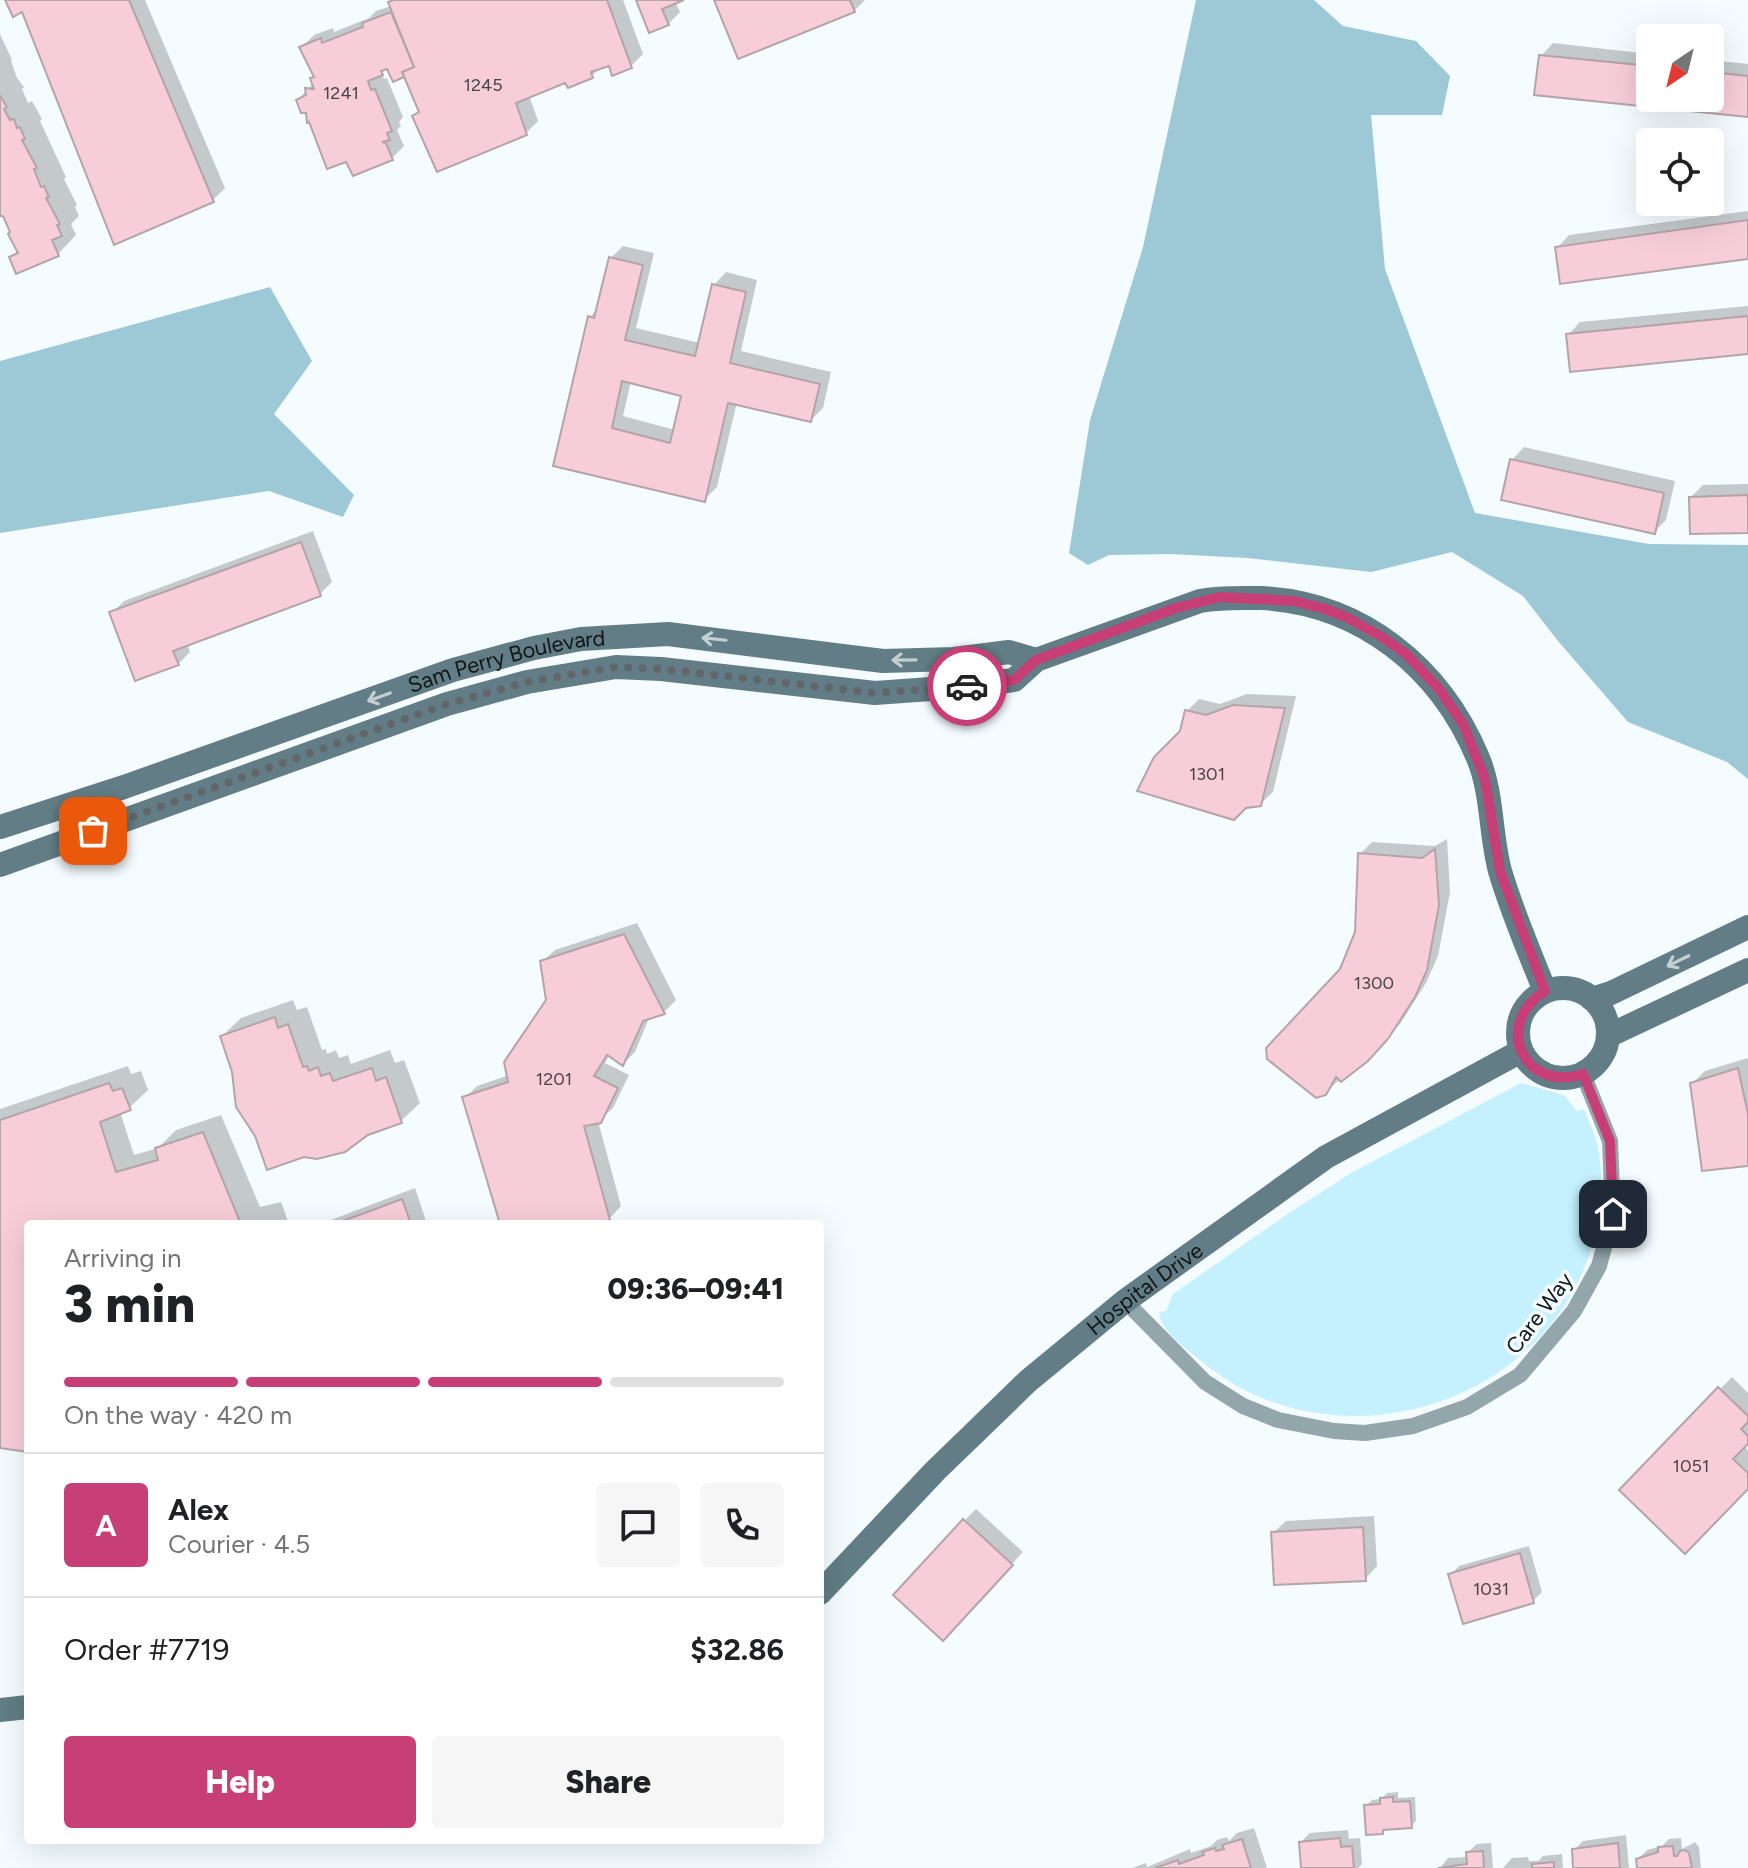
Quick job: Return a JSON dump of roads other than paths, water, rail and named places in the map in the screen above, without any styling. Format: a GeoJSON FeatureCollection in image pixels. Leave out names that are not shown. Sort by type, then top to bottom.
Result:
{"type":"FeatureCollection","features":[{"type":"Feature","properties":{"kind":"street","name":"Sam Perry Boulevard"},"geometry":{"type":"LineString","coordinates":[[0,865],[447,704],[527,682],[616,667],[875,693],[959,687],[1014,680],[1036,660],[1176,608],[1220,597],[1280,600],[1311,605],[1346,617],[1382,637],[1416,663],[1463,724],[1485,779],[1500,871],[1545,991]]}},
{"type":"Feature","properties":{"kind":"street","name":"Sam Perry Boulevard"},"geometry":{"type":"LineString","coordinates":[[0,827],[124,787],[453,670],[581,639],[668,634],[883,661],[954,659],[1009,652],[1036,660]]}},
{"type":"Feature","properties":{"kind":"street"},"geometry":{"type":"LineString","coordinates":[[1592,999],[1611,993],[1748,927]]}},
{"type":"Feature","properties":{"kind":"street"},"geometry":{"type":"LineString","coordinates":[[1608,1036],[1748,970]]}},
{"type":"Feature","properties":{"kind":"street"},"geometry":{"type":"LineString","coordinates":[[1559,987],[1573,989],[1592,999],[1605,1016],[1608,1036],[1603,1056],[1583,1074],[1569,1078],[1555,1078],[1529,1064],[1517,1037],[1523,1010],[1533,999],[1559,987]]}},
{"type":"Feature","properties":{"kind":"street","name":"Hospital Drive"},"geometry":{"type":"LineString","coordinates":[[824,1589],[935,1471],[1028,1381],[1125,1301],[1326,1157],[1521,1051]]}},
{"type":"Feature","properties":{"kind":"street","name":"Care Way"},"geometry":{"type":"LineString","coordinates":[[1125,1301],[1192,1372],[1243,1406],[1278,1420],[1334,1431],[1365,1433],[1401,1429],[1467,1407],[1520,1375],[1574,1311],[1599,1266],[1613,1214],[1610,1141],[1583,1074]]}},
{"type":"Feature","properties":{"kind":"street"},"geometry":{"type":"LineString","coordinates":[[0,1710],[24,1707]]}}]}
